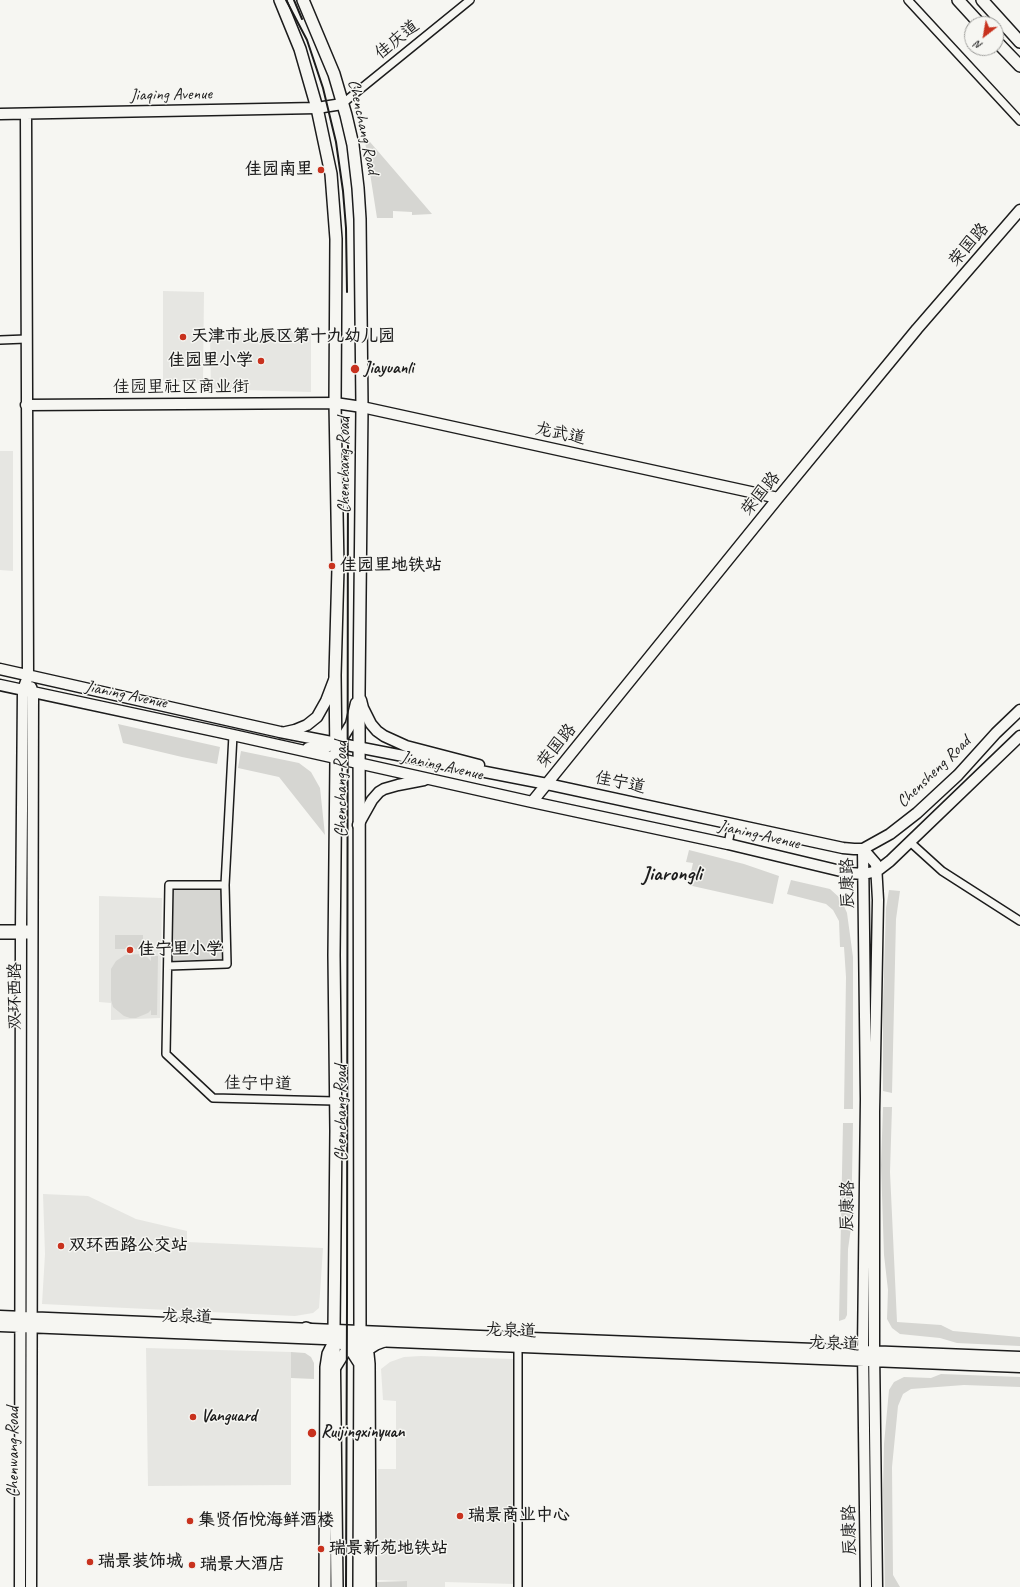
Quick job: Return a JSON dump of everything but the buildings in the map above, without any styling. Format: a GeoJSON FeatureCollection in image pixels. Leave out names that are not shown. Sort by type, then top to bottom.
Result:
{"type":"FeatureCollection","features":[{"type":"Feature","properties":{"kind":"main road","name":"Chenchang Road"},"geometry":{"type":"LineString","coordinates":[[280,0],[300,49],[317,108],[331,174],[336,238],[335,403],[338,568],[335,675],[336,759],[334,947],[337,1587]]}},
{"type":"Feature","properties":{"kind":"main road","name":"Chenchang Road"},"geometry":{"type":"LineString","coordinates":[[303,0],[334,74],[353,145],[358,188],[361,263],[362,407],[358,692],[360,1335],[359,1587]]}},
{"type":"Feature","properties":{"kind":"main road"},"geometry":{"type":"LineString","coordinates":[[958,0],[973,16]]}},
{"type":"Feature","properties":{"kind":"main road"},"geometry":{"type":"LineString","coordinates":[[982,0],[1020,42]]}},
{"type":"Feature","properties":{"kind":"main road"},"geometry":{"type":"LineString","coordinates":[[1004,49],[1020,66]]}},
{"type":"Feature","properties":{"kind":"main road"},"geometry":{"type":"LineString","coordinates":[[306,1328],[335,1335],[349,1348],[360,1364]]}},
{"type":"Feature","properties":{"kind":"main road"},"geometry":{"type":"LineString","coordinates":[[325,1587],[326,1367],[328,1354],[335,1335]]}},
{"type":"Feature","properties":{"kind":"main road"},"geometry":{"type":"LineString","coordinates":[[360,1335],[370,1364],[370,1587]]}},
{"type":"Feature","properties":{"kind":"main road"},"geometry":{"type":"LineString","coordinates":[[360,1364],[366,1351],[384,1337]]}},
{"type":"Feature","properties":{"kind":"street","name":"佳庆道"},"geometry":{"type":"LineString","coordinates":[[342,104],[470,0]]}},
{"type":"Feature","properties":{"kind":"street"},"geometry":{"type":"LineString","coordinates":[[908,0],[1020,120]]}},
{"type":"Feature","properties":{"kind":"street","name":"Jiaqing Avenue"},"geometry":{"type":"LineString","coordinates":[[0,114],[317,108],[342,104]]}},
{"type":"Feature","properties":{"kind":"street"},"geometry":{"type":"LineString","coordinates":[[26,114],[28,691]]}},
{"type":"Feature","properties":{"kind":"street","name":"荣国路"},"geometry":{"type":"LineString","coordinates":[[532,802],[917,329],[1020,210]]}},
{"type":"Feature","properties":{"kind":"street"},"geometry":{"type":"LineString","coordinates":[[0,340],[26,339]]}},
{"type":"Feature","properties":{"kind":"street","name":"龙武道"},"geometry":{"type":"LineString","coordinates":[[335,403],[362,407],[778,498]]}},
{"type":"Feature","properties":{"kind":"street","name":"佳园里社区商业街"},"geometry":{"type":"LineString","coordinates":[[26,405],[335,403]]}},
{"type":"Feature","properties":{"kind":"street","name":"Jianing Avenue"},"geometry":{"type":"LineString","coordinates":[[0,669],[280,732],[507,776]]}},
{"type":"Feature","properties":{"kind":"street"},"geometry":{"type":"LineString","coordinates":[[280,732],[295,730],[312,721],[326,701],[335,675]]}},
{"type":"Feature","properties":{"kind":"street","name":"Jianing Avenue"},"geometry":{"type":"LineString","coordinates":[[0,685],[728,844],[849,873],[864,874],[877,871]]}},
{"type":"Feature","properties":{"kind":"street","name":"双环西路"},"geometry":{"type":"LineString","coordinates":[[26,1322],[21,932],[28,691]]}},
{"type":"Feature","properties":{"kind":"street","name":"双环西路"},"geometry":{"type":"LineString","coordinates":[[26,1322],[32,932],[28,691]]}},
{"type":"Feature","properties":{"kind":"street"},"geometry":{"type":"LineString","coordinates":[[288,747],[322,748],[336,743],[350,728],[358,692]]}},
{"type":"Feature","properties":{"kind":"street"},"geometry":{"type":"LineString","coordinates":[[358,692],[367,716],[377,731],[384,736],[406,746],[476,764],[507,776]]}},
{"type":"Feature","properties":{"kind":"street","name":"Chensheng Road"},"geometry":{"type":"LineString","coordinates":[[863,849],[890,834],[917,813],[958,775],[996,733],[1020,710]]}},
{"type":"Feature","properties":{"kind":"street"},"geometry":{"type":"LineString","coordinates":[[168,966],[227,964],[225,886],[232,735]]}},
{"type":"Feature","properties":{"kind":"street","name":"Chensheng Road"},"geometry":{"type":"LineString","coordinates":[[877,871],[910,842],[1020,736]]}},
{"type":"Feature","properties":{"kind":"street","name":"佳宁道"},"geometry":{"type":"LineString","coordinates":[[507,776],[843,848],[863,849]]}},
{"type":"Feature","properties":{"kind":"street"},"geometry":{"type":"LineString","coordinates":[[358,825],[372,800],[384,789],[427,779]]}},
{"type":"Feature","properties":{"kind":"street"},"geometry":{"type":"LineString","coordinates":[[728,844],[732,824]]}},
{"type":"Feature","properties":{"kind":"street"},"geometry":{"type":"LineString","coordinates":[[910,842],[942,871],[1020,921]]}},
{"type":"Feature","properties":{"kind":"street","name":"辰康路"},"geometry":{"type":"LineString","coordinates":[[863,849],[876,864],[877,871],[878,927],[874,1112],[874,1350],[878,1587]]}},
{"type":"Feature","properties":{"kind":"street","name":"辰康路"},"geometry":{"type":"LineString","coordinates":[[863,849],[866,1099],[863,1362],[866,1587]]}},
{"type":"Feature","properties":{"kind":"street","name":"佳宁中道"},"geometry":{"type":"LineString","coordinates":[[225,886],[169,885],[166,1054],[213,1098],[335,1101]]}},
{"type":"Feature","properties":{"kind":"street"},"geometry":{"type":"LineString","coordinates":[[0,929],[32,932]]}},
{"type":"Feature","properties":{"kind":"street"},"geometry":{"type":"LineString","coordinates":[[0,935],[21,932]]}},
{"type":"Feature","properties":{"kind":"street","name":"龙泉道"},"geometry":{"type":"LineString","coordinates":[[0,1316],[26,1322],[360,1335]]}},
{"type":"Feature","properties":{"kind":"street","name":"龙泉道"},"geometry":{"type":"LineString","coordinates":[[0,1326],[26,1322],[306,1328]]}},
{"type":"Feature","properties":{"kind":"street","name":"Chenwang Road"},"geometry":{"type":"LineString","coordinates":[[20,1587],[26,1322]]}},
{"type":"Feature","properties":{"kind":"street","name":"Chenwang Road"},"geometry":{"type":"LineString","coordinates":[[26,1322],[30,1587]]}},
{"type":"Feature","properties":{"kind":"street"},"geometry":{"type":"LineString","coordinates":[[335,1368],[340,1359],[360,1335],[384,1337]]}},
{"type":"Feature","properties":{"kind":"street","name":"龙泉道"},"geometry":{"type":"LineString","coordinates":[[384,1337],[518,1342],[874,1350],[1020,1357]]}},
{"type":"Feature","properties":{"kind":"street"},"geometry":{"type":"LineString","coordinates":[[518,1342],[518,1587]]}},
{"type":"Feature","properties":{"kind":"street","name":"龙泉道"},"geometry":{"type":"LineString","coordinates":[[518,1342],[863,1362],[1020,1368]]}},
{"type":"Feature","properties":{"kind":"shaded area"},"geometry":{"type":"Polygon","coordinates":[[[364,135],[432,214],[412,215],[412,212],[393,211],[393,218],[377,218],[364,135]]]}},
{"type":"Feature","properties":{"kind":"shaded area","name":"天津市北辰区第十九幼儿园"},"geometry":{"type":"Polygon","coordinates":[[[163,291],[204,292],[203,383],[163,381],[163,291]]]}},
{"type":"Feature","properties":{"kind":"shaded area","name":"佳园里小学"},"geometry":{"type":"Polygon","coordinates":[[[311,331],[311,392],[211,389],[210,334],[311,331]]]}},
{"type":"Feature","properties":{"kind":"shaded area"},"geometry":{"type":"Polygon","coordinates":[[[0,451],[13,451],[13,571],[0,570],[0,451]]]}},
{"type":"Feature","properties":{"kind":"shaded area"},"geometry":{"type":"Polygon","coordinates":[[[118,724],[220,747],[217,764],[123,743],[118,724]]]}},
{"type":"Feature","properties":{"kind":"shaded area"},"geometry":{"type":"Polygon","coordinates":[[[241,751],[299,763],[311,772],[320,788],[325,835],[279,777],[238,768],[241,751]]]}},
{"type":"Feature","properties":{"kind":"shaded area"},"geometry":{"type":"Polygon","coordinates":[[[689,850],[744,864],[779,876],[773,904],[688,885],[693,863],[686,862],[689,850]]]}},
{"type":"Feature","properties":{"kind":"shaded area"},"geometry":{"type":"Polygon","coordinates":[[[791,880],[830,889],[841,899],[847,913],[853,957],[853,1109],[844,1109],[846,977],[844,947],[840,947],[839,921],[833,910],[826,904],[787,894],[791,880]]]}},
{"type":"Feature","properties":{"kind":"shaded area"},"geometry":{"type":"Polygon","coordinates":[[[173,890],[221,890],[223,960],[172,961],[173,890]]]}},
{"type":"Feature","properties":{"kind":"shaded area"},"geometry":{"type":"Polygon","coordinates":[[[889,890],[900,891],[896,919],[892,1093],[883,1091],[883,1004],[886,908],[889,890]]]}},
{"type":"Feature","properties":{"kind":"shaded area","name":"佳宁里小学"},"geometry":{"type":"Polygon","coordinates":[[[99,896],[162,898],[160,1018],[111,1020],[111,1003],[99,1002],[99,896]]]}},
{"type":"Feature","properties":{"kind":"shaded area"},"geometry":{"type":"Polygon","coordinates":[[[115,935],[143,935],[143,949],[115,949],[115,935]]]}},
{"type":"Feature","properties":{"kind":"shaded area"},"geometry":{"type":"Polygon","coordinates":[[[141,954],[151,961],[151,956],[158,956],[157,1015],[151,1015],[151,1010],[148,1013],[136,1018],[130,1018],[124,1016],[113,1007],[111,1000],[111,969],[116,961],[125,955],[141,954]]]}},
{"type":"Feature","properties":{"kind":"shaded area"},"geometry":{"type":"Polygon","coordinates":[[[883,1107],[892,1107],[890,1172],[897,1322],[941,1325],[953,1331],[1020,1337],[1020,1346],[957,1343],[940,1338],[900,1334],[892,1328],[887,1319],[888,1290],[884,1255],[881,1165],[883,1107]]]}},
{"type":"Feature","properties":{"kind":"shaded area"},"geometry":{"type":"Polygon","coordinates":[[[843,1123],[853,1123],[851,1228],[848,1249],[847,1315],[845,1319],[839,1321],[843,1123]]]}},
{"type":"Feature","properties":{"kind":"shaded area"},"geometry":{"type":"Polygon","coordinates":[[[43,1194],[88,1196],[136,1219],[187,1231],[187,1242],[323,1248],[319,1308],[313,1313],[295,1316],[42,1304],[45,1254],[43,1194]]]}},
{"type":"Feature","properties":{"kind":"shaded area"},"geometry":{"type":"Polygon","coordinates":[[[146,1348],[291,1352],[291,1485],[148,1486],[146,1348]]]}},
{"type":"Feature","properties":{"kind":"shaded area"},"geometry":{"type":"Polygon","coordinates":[[[291,1352],[305,1353],[311,1357],[314,1363],[314,1379],[291,1378],[291,1352]]]}},
{"type":"Feature","properties":{"kind":"shaded area"},"geometry":{"type":"Polygon","coordinates":[[[421,1356],[513,1359],[514,1584],[445,1582],[445,1587],[407,1587],[406,1581],[377,1580],[378,1469],[396,1469],[396,1401],[383,1400],[381,1369],[390,1362],[404,1357],[421,1356]]]}},
{"type":"Feature","properties":{"kind":"shaded area"},"geometry":{"type":"Polygon","coordinates":[[[941,1374],[1020,1377],[1020,1387],[964,1385],[911,1389],[903,1394],[898,1406],[892,1467],[893,1575],[900,1587],[885,1587],[883,1490],[884,1444],[889,1390],[894,1382],[904,1377],[931,1378],[941,1374]]]}},
{"type":"Feature","properties":{"kind":"shaded area"},"geometry":{"type":"Polygon","coordinates":[[[407,1581],[407,1587],[376,1587],[376,1582],[407,1581]]]}},
{"type":"Feature","properties":{"kind":"railway"},"geometry":{"type":"LineString","coordinates":[[286,0],[307,40],[323,88],[336,142],[343,191],[346,228],[347,292]]}},
{"type":"Feature","properties":{"kind":"railway"},"geometry":{"type":"LineString","coordinates":[[294,0],[302,19]]}},
{"type":"Feature","properties":{"kind":"railway"},"geometry":{"type":"LineString","coordinates":[[346,1587],[348,427]]}},
{"type":"Feature","properties":{"kind":"place","name":"佳园南里"},"geometry":{"type":"Point","coordinates":[321,170]}},
{"type":"Feature","properties":{"kind":"place","name":"天津市北辰区第十九幼儿园"},"geometry":{"type":"Point","coordinates":[183,337]}},
{"type":"Feature","properties":{"kind":"place","name":"佳园里小学"},"geometry":{"type":"Point","coordinates":[261,361]}},
{"type":"Feature","properties":{"kind":"place","name":"Jiayuanli"},"geometry":{"type":"Point","coordinates":[355,369]}},
{"type":"Feature","properties":{"kind":"place","name":"佳园里地铁站"},"geometry":{"type":"Point","coordinates":[332,566]}},
{"type":"Feature","properties":{"kind":"place","name":"佳宁里小学"},"geometry":{"type":"Point","coordinates":[130,950]}},
{"type":"Feature","properties":{"kind":"place","name":"双环西路公交站"},"geometry":{"type":"Point","coordinates":[61,1246]}},
{"type":"Feature","properties":{"kind":"place","name":"Vanguard"},"geometry":{"type":"Point","coordinates":[193,1417]}},
{"type":"Feature","properties":{"kind":"place","name":"Ruijingxinyuan"},"geometry":{"type":"Point","coordinates":[312,1433]}},
{"type":"Feature","properties":{"kind":"place","name":"瑞景商业中心"},"geometry":{"type":"Point","coordinates":[460,1516]}},
{"type":"Feature","properties":{"kind":"place","name":"集贤佰悦海鲜酒楼"},"geometry":{"type":"Point","coordinates":[190,1521]}},
{"type":"Feature","properties":{"kind":"place","name":"瑞景新苑地铁站"},"geometry":{"type":"Point","coordinates":[321,1549]}},
{"type":"Feature","properties":{"kind":"place","name":"瑞景装饰城"},"geometry":{"type":"Point","coordinates":[90,1562]}},
{"type":"Feature","properties":{"kind":"place","name":"瑞景大酒店"},"geometry":{"type":"Point","coordinates":[192,1565]}},
{"type":"Feature","properties":{"kind":"district","name":"Jiarongli"},"geometry":{"type":"Point","coordinates":[672,874]}}]}
